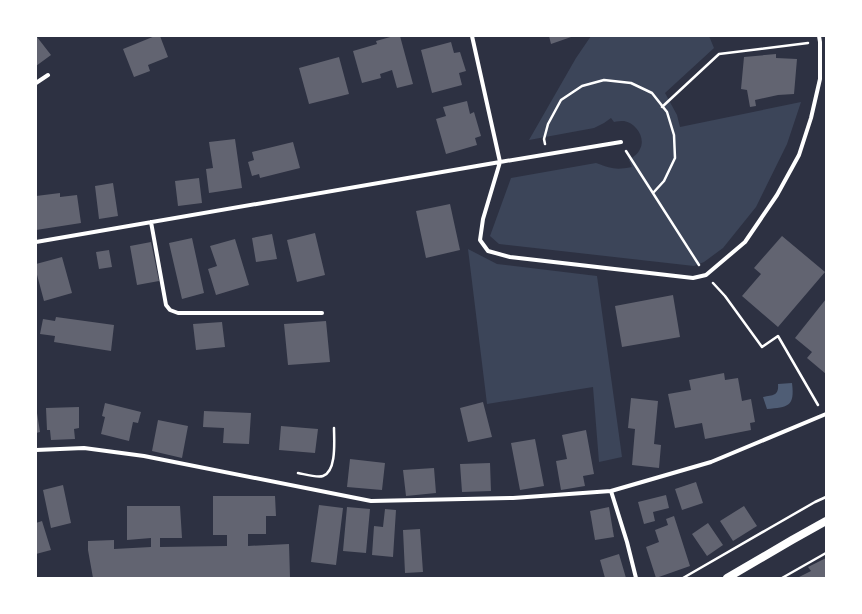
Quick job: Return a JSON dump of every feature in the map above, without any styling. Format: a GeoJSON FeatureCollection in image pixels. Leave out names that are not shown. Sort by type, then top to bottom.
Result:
{"type":"FeatureCollection","features":[{"type":"Feature","properties":{"kind":"main road"},"geometry":{"type":"LineString","coordinates":[[727,578],[826,521]]}},
{"type":"Feature","properties":{"kind":"street"},"geometry":{"type":"LineString","coordinates":[[472,36],[500,162],[483,219],[480,240],[488,250],[510,257],[686,278],[706,275],[745,242],[777,195],[799,154],[811,118],[820,79],[820,42],[818,36]]}},
{"type":"Feature","properties":{"kind":"street"},"geometry":{"type":"LineString","coordinates":[[36,83],[48,75]]}},
{"type":"Feature","properties":{"kind":"street"},"geometry":{"type":"LineString","coordinates":[[36,242],[621,142]]}},
{"type":"Feature","properties":{"kind":"street"},"geometry":{"type":"LineString","coordinates":[[150,222],[166,304],[170,310],[178,314],[322,313]]}},
{"type":"Feature","properties":{"kind":"street"},"geometry":{"type":"LineString","coordinates":[[36,450],[84,448],[144,456],[371,501],[512,498],[611,491],[711,462],[826,414]]}},
{"type":"Feature","properties":{"kind":"street"},"geometry":{"type":"LineString","coordinates":[[611,491],[627,542],[636,578]]}},
{"type":"Feature","properties":{"kind":"path"},"geometry":{"type":"LineString","coordinates":[[662,107],[719,54],[820,42]]}},
{"type":"Feature","properties":{"kind":"path"},"geometry":{"type":"LineString","coordinates":[[546,155],[544,139],[548,124],[561,100],[582,86],[604,80],[631,83],[652,93],[666,112],[674,135],[674,158],[664,180],[653,193]]}},
{"type":"Feature","properties":{"kind":"path"},"geometry":{"type":"LineString","coordinates":[[621,142],[706,275],[725,296],[762,348],[778,336],[819,407],[826,414]]}},
{"type":"Feature","properties":{"kind":"path"},"geometry":{"type":"LineString","coordinates":[[291,472],[324,476],[330,471],[333,463],[334,428]]}},
{"type":"Feature","properties":{"kind":"path"},"geometry":{"type":"LineString","coordinates":[[683,578],[826,497]]}},
{"type":"Feature","properties":{"kind":"path"},"geometry":{"type":"LineString","coordinates":[[782,578],[826,553]]}},
{"type":"Feature","properties":{"kind":"shaded area"},"geometry":{"type":"Polygon","coordinates":[[[591,36],[709,36],[714,48],[665,93],[677,115],[680,127],[801,102],[787,144],[756,207],[723,248],[704,262],[694,266],[499,244],[490,236],[511,178],[596,163],[614,168],[632,167],[629,160],[639,151],[642,145],[642,140],[636,128],[628,122],[614,122],[611,118],[594,128],[529,140],[576,58],[591,36]]]}},
{"type":"Feature","properties":{"kind":"shaded area"},"geometry":{"type":"Polygon","coordinates":[[[468,249],[497,264],[597,276],[622,457],[599,462],[593,387],[487,404],[468,249]]]}},
{"type":"Feature","properties":{"kind":"shaded area"},"geometry":{"type":"Polygon","coordinates":[[[792,383],[793,391],[791,401],[785,406],[767,409],[763,397],[775,394],[778,384],[792,383]]]}},
{"type":"Feature","properties":{"kind":"building"},"geometry":{"type":"Polygon","coordinates":[[[155,36],[160,36],[168,57],[148,65],[150,71],[134,77],[123,49],[155,36]]]}},
{"type":"Feature","properties":{"kind":"building"},"geometry":{"type":"Polygon","coordinates":[[[394,36],[400,36],[413,84],[397,88],[392,70],[380,74],[381,78],[362,83],[353,51],[377,44],[376,41],[394,36]]]}},
{"type":"Feature","properties":{"kind":"building"},"geometry":{"type":"Polygon","coordinates":[[[549,36],[574,36],[551,44],[549,36]]]}},
{"type":"Feature","properties":{"kind":"building"},"geometry":{"type":"Polygon","coordinates":[[[37,37],[51,55],[36,66],[36,38],[37,37]]]}},
{"type":"Feature","properties":{"kind":"building"},"geometry":{"type":"Polygon","coordinates":[[[451,42],[454,53],[460,52],[466,71],[459,73],[462,85],[432,93],[421,50],[451,42]]]}},
{"type":"Feature","properties":{"kind":"building"},"geometry":{"type":"Polygon","coordinates":[[[776,54],[776,58],[797,59],[794,94],[778,95],[755,100],[756,106],[750,107],[747,90],[741,89],[744,57],[776,54]]]}},
{"type":"Feature","properties":{"kind":"building"},"geometry":{"type":"Polygon","coordinates":[[[339,57],[349,94],[309,104],[299,68],[339,57]]]}},
{"type":"Feature","properties":{"kind":"building"},"geometry":{"type":"Polygon","coordinates":[[[467,101],[470,114],[474,112],[481,136],[475,138],[477,145],[446,154],[436,119],[446,116],[443,107],[467,101]]]}},
{"type":"Feature","properties":{"kind":"building"},"geometry":{"type":"Polygon","coordinates":[[[235,139],[242,188],[209,193],[206,169],[213,168],[209,142],[235,139]]]}},
{"type":"Feature","properties":{"kind":"building"},"geometry":{"type":"Polygon","coordinates":[[[293,142],[300,168],[260,178],[259,174],[252,176],[248,162],[254,160],[252,152],[293,142]]]}},
{"type":"Feature","properties":{"kind":"building"},"geometry":{"type":"Polygon","coordinates":[[[199,178],[202,203],[178,206],[175,181],[199,178]]]}},
{"type":"Feature","properties":{"kind":"building"},"geometry":{"type":"Polygon","coordinates":[[[113,183],[118,216],[99,219],[95,186],[113,183]]]}},
{"type":"Feature","properties":{"kind":"building"},"geometry":{"type":"Polygon","coordinates":[[[60,193],[60,197],[77,195],[81,223],[36,230],[36,196],[60,193]]]}},
{"type":"Feature","properties":{"kind":"building"},"geometry":{"type":"Polygon","coordinates":[[[450,204],[460,250],[426,258],[416,211],[450,204]]]}},
{"type":"Feature","properties":{"kind":"building"},"geometry":{"type":"Polygon","coordinates":[[[315,233],[325,275],[297,282],[287,240],[315,233]]]}},
{"type":"Feature","properties":{"kind":"building"},"geometry":{"type":"Polygon","coordinates":[[[272,234],[277,259],[256,262],[252,238],[272,234]]]}},
{"type":"Feature","properties":{"kind":"building"},"geometry":{"type":"Polygon","coordinates":[[[782,236],[825,272],[778,327],[742,296],[761,274],[754,268],[782,236]]]}},
{"type":"Feature","properties":{"kind":"building"},"geometry":{"type":"Polygon","coordinates":[[[192,238],[204,293],[182,299],[169,243],[192,238]]]}},
{"type":"Feature","properties":{"kind":"building"},"geometry":{"type":"Polygon","coordinates":[[[235,239],[249,285],[216,295],[208,269],[217,266],[210,246],[235,239]]]}},
{"type":"Feature","properties":{"kind":"building"},"geometry":{"type":"Polygon","coordinates":[[[151,242],[159,281],[137,285],[130,246],[151,242]]]}},
{"type":"Feature","properties":{"kind":"building"},"geometry":{"type":"Polygon","coordinates":[[[109,250],[112,267],[99,269],[96,252],[109,250]]]}},
{"type":"Feature","properties":{"kind":"building"},"geometry":{"type":"Polygon","coordinates":[[[62,257],[72,293],[44,301],[36,271],[36,264],[62,257]]]}},
{"type":"Feature","properties":{"kind":"building"},"geometry":{"type":"Polygon","coordinates":[[[673,295],[680,337],[622,347],[615,306],[673,295]]]}},
{"type":"Feature","properties":{"kind":"building"},"geometry":{"type":"Polygon","coordinates":[[[826,299],[826,374],[807,358],[812,352],[795,338],[826,299]]]}},
{"type":"Feature","properties":{"kind":"building"},"geometry":{"type":"Polygon","coordinates":[[[56,317],[114,325],[111,351],[54,342],[55,336],[40,334],[43,319],[55,321],[56,317]]]}},
{"type":"Feature","properties":{"kind":"building"},"geometry":{"type":"Polygon","coordinates":[[[326,321],[330,362],[288,365],[284,324],[326,321]]]}},
{"type":"Feature","properties":{"kind":"building"},"geometry":{"type":"Polygon","coordinates":[[[222,322],[225,347],[196,350],[193,324],[222,322]]]}},
{"type":"Feature","properties":{"kind":"building"},"geometry":{"type":"Polygon","coordinates":[[[724,373],[725,380],[738,378],[742,401],[751,399],[755,422],[750,423],[751,430],[705,439],[702,423],[675,428],[668,394],[691,390],[689,380],[724,373]]]}},
{"type":"Feature","properties":{"kind":"building"},"geometry":{"type":"Polygon","coordinates":[[[631,398],[658,401],[654,444],[661,445],[659,468],[632,465],[635,429],[628,428],[631,398]]]}},
{"type":"Feature","properties":{"kind":"building"},"geometry":{"type":"Polygon","coordinates":[[[483,402],[492,437],[468,442],[460,408],[483,402]]]}},
{"type":"Feature","properties":{"kind":"building"},"geometry":{"type":"Polygon","coordinates":[[[105,403],[141,412],[138,423],[133,422],[129,441],[101,434],[105,417],[102,416],[105,403]]]}},
{"type":"Feature","properties":{"kind":"building"},"geometry":{"type":"Polygon","coordinates":[[[79,407],[79,428],[74,429],[75,439],[51,440],[50,430],[47,430],[46,408],[79,407]]]}},
{"type":"Feature","properties":{"kind":"building"},"geometry":{"type":"Polygon","coordinates":[[[204,411],[251,413],[249,444],[223,443],[224,428],[203,427],[204,411]]]}},
{"type":"Feature","properties":{"kind":"building"},"geometry":{"type":"Polygon","coordinates":[[[37,413],[40,432],[36,433],[36,414],[37,413]]]}},
{"type":"Feature","properties":{"kind":"building"},"geometry":{"type":"Polygon","coordinates":[[[158,420],[188,426],[182,458],[152,451],[158,420]]]}},
{"type":"Feature","properties":{"kind":"building"},"geometry":{"type":"Polygon","coordinates":[[[281,426],[318,429],[315,453],[279,450],[281,426]]]}},
{"type":"Feature","properties":{"kind":"building"},"geometry":{"type":"Polygon","coordinates":[[[586,430],[594,474],[583,476],[585,486],[561,490],[556,461],[567,459],[562,435],[586,430]]]}},
{"type":"Feature","properties":{"kind":"building"},"geometry":{"type":"Polygon","coordinates":[[[535,439],[544,486],[520,490],[511,443],[535,439]]]}},
{"type":"Feature","properties":{"kind":"building"},"geometry":{"type":"Polygon","coordinates":[[[350,459],[385,463],[382,490],[347,487],[350,459]]]}},
{"type":"Feature","properties":{"kind":"building"},"geometry":{"type":"Polygon","coordinates":[[[490,463],[491,491],[462,492],[460,464],[490,463]]]}},
{"type":"Feature","properties":{"kind":"building"},"geometry":{"type":"Polygon","coordinates":[[[434,468],[436,493],[406,496],[403,470],[434,468]]]}},
{"type":"Feature","properties":{"kind":"building"},"geometry":{"type":"Polygon","coordinates":[[[696,482],[703,503],[682,510],[675,489],[696,482]]]}},
{"type":"Feature","properties":{"kind":"building"},"geometry":{"type":"Polygon","coordinates":[[[63,485],[71,523],[51,528],[43,490],[63,485]]]}},
{"type":"Feature","properties":{"kind":"building"},"geometry":{"type":"Polygon","coordinates":[[[666,495],[669,508],[653,512],[655,521],[644,524],[638,502],[666,495]]]}},
{"type":"Feature","properties":{"kind":"building"},"geometry":{"type":"Polygon","coordinates":[[[213,496],[275,496],[276,516],[266,516],[266,534],[248,534],[248,546],[289,544],[290,578],[93,578],[88,550],[88,541],[114,540],[114,549],[151,547],[151,538],[127,540],[127,506],[180,506],[182,538],[160,538],[160,547],[227,546],[227,535],[213,535],[213,496]]]}},
{"type":"Feature","properties":{"kind":"building"},"geometry":{"type":"Polygon","coordinates":[[[319,505],[343,508],[336,565],[311,562],[319,505]]]}},
{"type":"Feature","properties":{"kind":"building"},"geometry":{"type":"Polygon","coordinates":[[[744,506],[757,526],[733,541],[720,521],[744,506]]]}},
{"type":"Feature","properties":{"kind":"building"},"geometry":{"type":"Polygon","coordinates":[[[347,507],[370,509],[366,553],[343,551],[347,507]]]}},
{"type":"Feature","properties":{"kind":"building"},"geometry":{"type":"Polygon","coordinates":[[[609,507],[614,537],[595,540],[590,511],[609,507]]]}},
{"type":"Feature","properties":{"kind":"building"},"geometry":{"type":"Polygon","coordinates":[[[385,509],[396,510],[393,557],[372,555],[374,526],[383,527],[385,509]]]}},
{"type":"Feature","properties":{"kind":"building"},"geometry":{"type":"Polygon","coordinates":[[[674,516],[690,566],[656,578],[646,547],[659,542],[655,530],[668,525],[666,519],[674,516]]]}},
{"type":"Feature","properties":{"kind":"building"},"geometry":{"type":"Polygon","coordinates":[[[42,521],[51,550],[36,554],[36,523],[42,521]]]}},
{"type":"Feature","properties":{"kind":"building"},"geometry":{"type":"Polygon","coordinates":[[[708,523],[723,545],[707,556],[692,534],[708,523]]]}},
{"type":"Feature","properties":{"kind":"building"},"geometry":{"type":"Polygon","coordinates":[[[420,529],[423,572],[405,573],[403,530],[420,529]]]}},
{"type":"Feature","properties":{"kind":"building"},"geometry":{"type":"Polygon","coordinates":[[[619,554],[626,578],[605,578],[600,560],[619,554]]]}},
{"type":"Feature","properties":{"kind":"building"},"geometry":{"type":"Polygon","coordinates":[[[826,558],[826,578],[797,578],[811,571],[808,567],[826,558]]]}}]}
